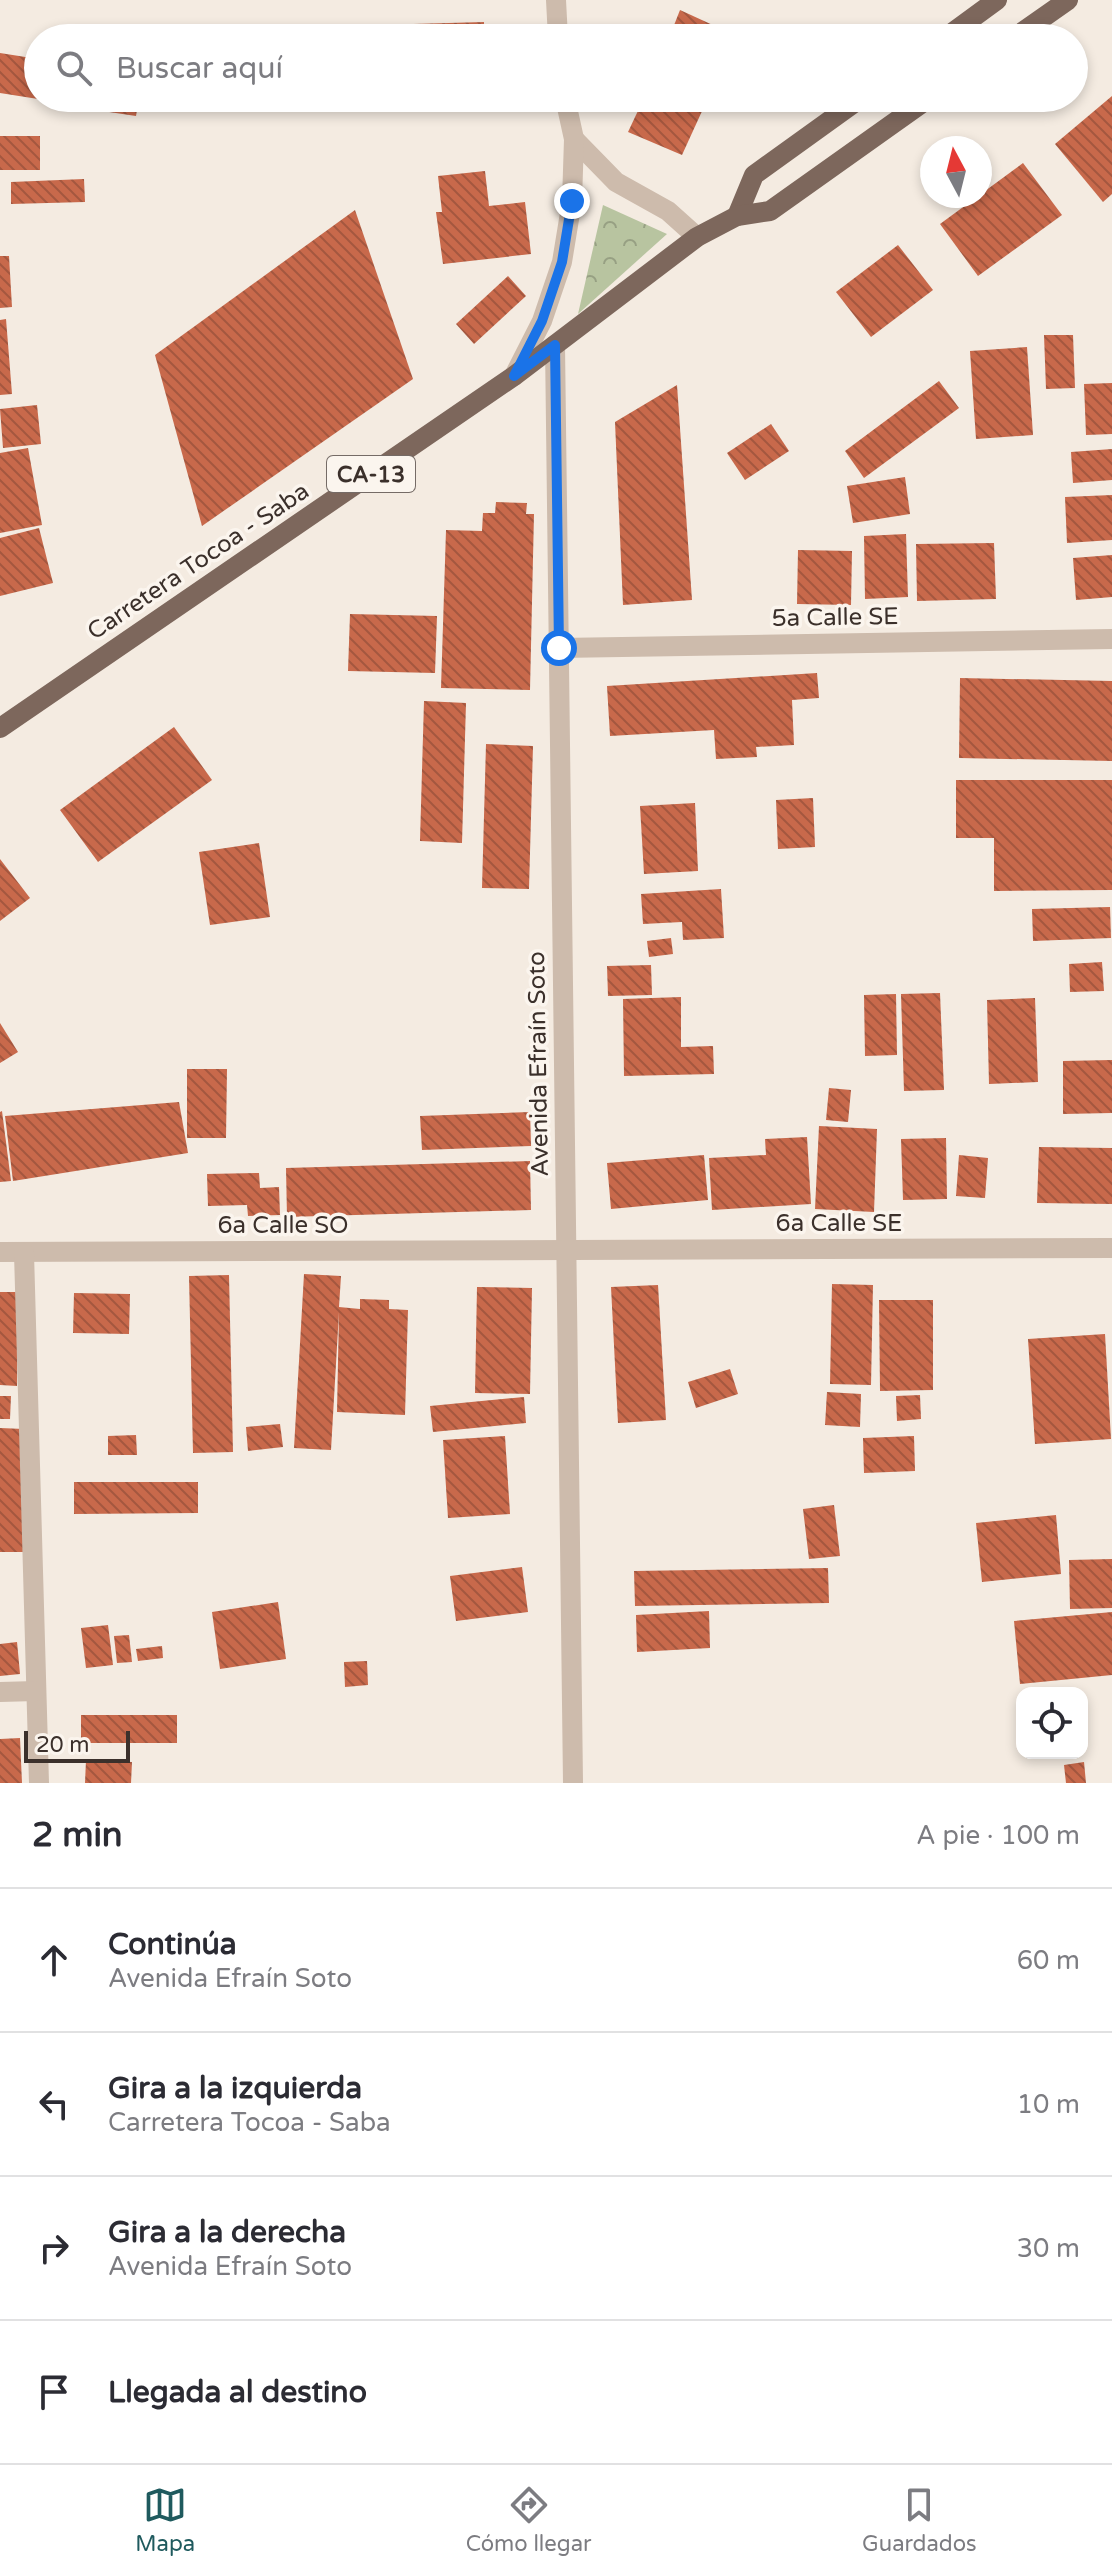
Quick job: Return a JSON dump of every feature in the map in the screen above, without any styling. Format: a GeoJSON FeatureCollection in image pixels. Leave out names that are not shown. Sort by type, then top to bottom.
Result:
{"type":"FeatureCollection","features":[{"type":"Feature","properties":{"kind":"main road"},"geometry":{"type":"LineString","coordinates":[[964,24],[997,0]]}},
{"type":"Feature","properties":{"kind":"main road"},"geometry":{"type":"LineString","coordinates":[[1034,24],[1068,0]]}},
{"type":"Feature","properties":{"kind":"main road"},"geometry":{"type":"LineString","coordinates":[[737,216],[754,175],[842,112]]}},
{"type":"Feature","properties":{"kind":"main road","name":"Carretera Tocoa - Saba"},"geometry":{"type":"LineString","coordinates":[[0,728],[514,376],[697,237],[737,216],[770,211],[909,112]]}},
{"type":"Feature","properties":{"kind":"street"},"geometry":{"type":"LineString","coordinates":[[556,0],[557,24]]}},
{"type":"Feature","properties":{"kind":"street"},"geometry":{"type":"LineString","coordinates":[[514,376],[542,321],[562,262],[572,201],[574,139],[568,112]]}},
{"type":"Feature","properties":{"kind":"street"},"geometry":{"type":"LineString","coordinates":[[574,139],[616,182],[668,211],[697,237]]}},
{"type":"Feature","properties":{"kind":"street","name":"Avenida Efraín Soto"},"geometry":{"type":"LineString","coordinates":[[555,345],[573,1783]]}},
{"type":"Feature","properties":{"kind":"street","name":"5a Calle SE"},"geometry":{"type":"LineString","coordinates":[[559,648],[1112,639]]}},
{"type":"Feature","properties":{"kind":"street","name":"6a Calle SE"},"geometry":{"type":"LineString","coordinates":[[567,1249],[1112,1248]]}},
{"type":"Feature","properties":{"kind":"street","name":"6a Calle SO"},"geometry":{"type":"LineString","coordinates":[[0,1252],[567,1249]]}},
{"type":"Feature","properties":{"kind":"street"},"geometry":{"type":"LineString","coordinates":[[24,1253],[39,1783]]}},
{"type":"Feature","properties":{"kind":"street"},"geometry":{"type":"LineString","coordinates":[[0,1692],[36,1691]]}},
{"type":"Feature","properties":{"kind":"green space"},"geometry":{"type":"Polygon","coordinates":[[[603,205],[667,234],[578,314],[603,205]]]}},
{"type":"Feature","properties":{"kind":"building"},"geometry":{"type":"Polygon","coordinates":[[[680,10],[711,24],[674,24],[680,10]]]}},
{"type":"Feature","properties":{"kind":"building"},"geometry":{"type":"Polygon","coordinates":[[[484,22],[484,24],[413,24],[484,22]]]}},
{"type":"Feature","properties":{"kind":"building"},"geometry":{"type":"Polygon","coordinates":[[[0,53],[24,57],[24,97],[0,93],[0,53]]]}},
{"type":"Feature","properties":{"kind":"building"},"geometry":{"type":"Polygon","coordinates":[[[1112,96],[1112,194],[1103,202],[1055,144],[1112,96]]]}},
{"type":"Feature","properties":{"kind":"building"},"geometry":{"type":"Polygon","coordinates":[[[109,112],[137,112],[136,116],[109,112]]]}},
{"type":"Feature","properties":{"kind":"building"},"geometry":{"type":"Polygon","coordinates":[[[637,112],[702,112],[682,155],[628,132],[637,112]]]}},
{"type":"Feature","properties":{"kind":"building"},"geometry":{"type":"Polygon","coordinates":[[[0,136],[40,136],[40,170],[0,170],[0,136]]]}},
{"type":"Feature","properties":{"kind":"building"},"geometry":{"type":"Polygon","coordinates":[[[1023,163],[1062,215],[978,276],[940,224],[962,208],[992,208],[992,186],[1023,163]]]}},
{"type":"Feature","properties":{"kind":"building"},"geometry":{"type":"Polygon","coordinates":[[[485,171],[489,206],[525,202],[531,254],[443,264],[436,212],[442,212],[438,176],[485,171]]]}},
{"type":"Feature","properties":{"kind":"building"},"geometry":{"type":"Polygon","coordinates":[[[84,179],[85,202],[11,204],[11,182],[84,179]]]}},
{"type":"Feature","properties":{"kind":"building"},"geometry":{"type":"Polygon","coordinates":[[[355,210],[413,379],[202,526],[155,355],[355,210]]]}},
{"type":"Feature","properties":{"kind":"building"},"geometry":{"type":"Polygon","coordinates":[[[898,245],[933,290],[871,337],[836,292],[898,245]]]}},
{"type":"Feature","properties":{"kind":"building"},"geometry":{"type":"Polygon","coordinates":[[[0,256],[9,256],[12,307],[0,308],[0,256]]]}},
{"type":"Feature","properties":{"kind":"building"},"geometry":{"type":"Polygon","coordinates":[[[508,276],[526,296],[474,344],[456,324],[508,276]]]}},
{"type":"Feature","properties":{"kind":"building"},"geometry":{"type":"Polygon","coordinates":[[[6,319],[12,394],[0,395],[0,320],[6,319]]]}},
{"type":"Feature","properties":{"kind":"building"},"geometry":{"type":"Polygon","coordinates":[[[1044,335],[1073,335],[1075,388],[1046,389],[1044,335]]]}},
{"type":"Feature","properties":{"kind":"building"},"geometry":{"type":"Polygon","coordinates":[[[1027,347],[1033,435],[976,439],[970,351],[1027,347]]]}},
{"type":"Feature","properties":{"kind":"building"},"geometry":{"type":"Polygon","coordinates":[[[939,381],[959,408],[864,478],[845,451],[939,381]]]}},
{"type":"Feature","properties":{"kind":"building"},"geometry":{"type":"Polygon","coordinates":[[[1112,383],[1112,434],[1086,435],[1084,384],[1112,383]]]}},
{"type":"Feature","properties":{"kind":"building"},"geometry":{"type":"Polygon","coordinates":[[[677,385],[692,600],[623,605],[615,422],[677,385]]]}},
{"type":"Feature","properties":{"kind":"building"},"geometry":{"type":"Polygon","coordinates":[[[37,405],[41,444],[3,448],[0,409],[37,405]]]}},
{"type":"Feature","properties":{"kind":"building"},"geometry":{"type":"Polygon","coordinates":[[[771,424],[789,451],[745,480],[727,453],[771,424]]]}},
{"type":"Feature","properties":{"kind":"building"},"geometry":{"type":"Polygon","coordinates":[[[28,448],[42,525],[0,533],[0,453],[28,448]]]}},
{"type":"Feature","properties":{"kind":"building"},"geometry":{"type":"Polygon","coordinates":[[[1112,449],[1112,480],[1073,483],[1071,452],[1112,449]]]}},
{"type":"Feature","properties":{"kind":"building"},"geometry":{"type":"Polygon","coordinates":[[[905,477],[910,514],[853,523],[847,486],[905,477]]]}},
{"type":"Feature","properties":{"kind":"building"},"geometry":{"type":"Polygon","coordinates":[[[1112,495],[1112,540],[1067,543],[1065,497],[1112,495]]]}},
{"type":"Feature","properties":{"kind":"building"},"geometry":{"type":"Polygon","coordinates":[[[496,502],[527,503],[526,514],[534,514],[530,690],[441,688],[446,530],[482,531],[483,513],[495,513],[496,502]]]}},
{"type":"Feature","properties":{"kind":"building"},"geometry":{"type":"Polygon","coordinates":[[[39,528],[53,583],[0,596],[0,538],[39,528]]]}},
{"type":"Feature","properties":{"kind":"building"},"geometry":{"type":"Polygon","coordinates":[[[906,534],[908,597],[865,599],[864,536],[906,534]]]}},
{"type":"Feature","properties":{"kind":"building"},"geometry":{"type":"Polygon","coordinates":[[[994,543],[996,599],[917,601],[916,544],[994,543]]]}},
{"type":"Feature","properties":{"kind":"building"},"geometry":{"type":"Polygon","coordinates":[[[798,550],[852,551],[851,605],[797,604],[798,550]]]}},
{"type":"Feature","properties":{"kind":"building"},"geometry":{"type":"Polygon","coordinates":[[[1112,555],[1112,597],[1076,600],[1073,558],[1112,555]]]}},
{"type":"Feature","properties":{"kind":"building"},"geometry":{"type":"Polygon","coordinates":[[[350,614],[437,616],[435,673],[348,671],[350,614]]]}},
{"type":"Feature","properties":{"kind":"building"},"geometry":{"type":"Polygon","coordinates":[[[817,673],[819,698],[792,700],[794,745],[756,747],[757,757],[716,759],[714,730],[610,736],[607,686],[817,673]]]}},
{"type":"Feature","properties":{"kind":"building"},"geometry":{"type":"Polygon","coordinates":[[[960,678],[1112,681],[1112,761],[959,758],[960,678]]]}},
{"type":"Feature","properties":{"kind":"building"},"geometry":{"type":"Polygon","coordinates":[[[424,701],[466,703],[462,843],[420,841],[424,701]]]}},
{"type":"Feature","properties":{"kind":"building"},"geometry":{"type":"Polygon","coordinates":[[[174,727],[212,780],[98,862],[60,810],[174,727]]]}},
{"type":"Feature","properties":{"kind":"building"},"geometry":{"type":"Polygon","coordinates":[[[486,744],[533,746],[529,889],[482,888],[486,744]]]}},
{"type":"Feature","properties":{"kind":"building"},"geometry":{"type":"Polygon","coordinates":[[[956,780],[1112,780],[1112,890],[994,891],[994,838],[956,838],[956,780]]]}},
{"type":"Feature","properties":{"kind":"building"},"geometry":{"type":"Polygon","coordinates":[[[813,798],[815,847],[778,849],[776,800],[813,798]]]}},
{"type":"Feature","properties":{"kind":"building"},"geometry":{"type":"Polygon","coordinates":[[[695,803],[698,871],[644,874],[640,806],[695,803]]]}},
{"type":"Feature","properties":{"kind":"building"},"geometry":{"type":"Polygon","coordinates":[[[259,843],[270,917],[210,925],[199,852],[259,843]]]}},
{"type":"Feature","properties":{"kind":"building"},"geometry":{"type":"Polygon","coordinates":[[[0,859],[30,898],[0,921],[0,859]]]}},
{"type":"Feature","properties":{"kind":"building"},"geometry":{"type":"Polygon","coordinates":[[[721,889],[724,938],[683,940],[682,922],[643,924],[641,894],[721,889]]]}},
{"type":"Feature","properties":{"kind":"building"},"geometry":{"type":"Polygon","coordinates":[[[1110,907],[1111,938],[1033,941],[1032,909],[1110,907]]]}},
{"type":"Feature","properties":{"kind":"building"},"geometry":{"type":"Polygon","coordinates":[[[671,938],[673,954],[649,957],[647,941],[671,938]]]}},
{"type":"Feature","properties":{"kind":"building"},"geometry":{"type":"Polygon","coordinates":[[[1102,962],[1104,991],[1070,992],[1069,964],[1102,962]]]}},
{"type":"Feature","properties":{"kind":"building"},"geometry":{"type":"Polygon","coordinates":[[[651,965],[652,995],[608,996],[607,966],[651,965]]]}},
{"type":"Feature","properties":{"kind":"building"},"geometry":{"type":"Polygon","coordinates":[[[940,993],[944,1090],[904,1091],[901,994],[940,993]]]}},
{"type":"Feature","properties":{"kind":"building"},"geometry":{"type":"Polygon","coordinates":[[[896,994],[897,1055],[865,1056],[864,995],[896,994]]]}},
{"type":"Feature","properties":{"kind":"building"},"geometry":{"type":"Polygon","coordinates":[[[681,997],[681,1047],[713,1046],[714,1074],[624,1076],[623,999],[681,997]]]}},
{"type":"Feature","properties":{"kind":"building"},"geometry":{"type":"Polygon","coordinates":[[[1035,998],[1038,1082],[989,1084],[987,1000],[1035,998]]]}},
{"type":"Feature","properties":{"kind":"building"},"geometry":{"type":"Polygon","coordinates":[[[0,1023],[18,1052],[0,1063],[0,1023]]]}},
{"type":"Feature","properties":{"kind":"building"},"geometry":{"type":"Polygon","coordinates":[[[1112,1060],[1112,1113],[1063,1114],[1063,1061],[1112,1060]]]}},
{"type":"Feature","properties":{"kind":"building"},"geometry":{"type":"Polygon","coordinates":[[[187,1069],[227,1069],[226,1138],[187,1138],[187,1069]]]}},
{"type":"Feature","properties":{"kind":"building"},"geometry":{"type":"Polygon","coordinates":[[[829,1088],[851,1090],[848,1122],[826,1120],[829,1088]]]}},
{"type":"Feature","properties":{"kind":"building"},"geometry":{"type":"Polygon","coordinates":[[[179,1102],[188,1153],[13,1181],[5,1116],[179,1102]]]}},
{"type":"Feature","properties":{"kind":"building"},"geometry":{"type":"Polygon","coordinates":[[[0,1112],[11,1181],[0,1182],[0,1112]]]}},
{"type":"Feature","properties":{"kind":"building"},"geometry":{"type":"Polygon","coordinates":[[[530,1112],[531,1146],[422,1150],[420,1116],[530,1112]]]}},
{"type":"Feature","properties":{"kind":"building"},"geometry":{"type":"Polygon","coordinates":[[[819,1126],[877,1129],[874,1212],[815,1209],[819,1126]]]}},
{"type":"Feature","properties":{"kind":"building"},"geometry":{"type":"Polygon","coordinates":[[[807,1137],[811,1204],[712,1210],[709,1158],[766,1155],[765,1139],[807,1137]]]}},
{"type":"Feature","properties":{"kind":"building"},"geometry":{"type":"Polygon","coordinates":[[[946,1138],[947,1199],[903,1200],[901,1139],[946,1138]]]}},
{"type":"Feature","properties":{"kind":"building"},"geometry":{"type":"Polygon","coordinates":[[[1039,1147],[1112,1148],[1112,1204],[1037,1203],[1039,1147]]]}},
{"type":"Feature","properties":{"kind":"building"},"geometry":{"type":"Polygon","coordinates":[[[704,1155],[708,1200],[611,1209],[607,1163],[704,1155]]]}},
{"type":"Feature","properties":{"kind":"building"},"geometry":{"type":"Polygon","coordinates":[[[959,1155],[988,1158],[985,1198],[956,1196],[959,1155]]]}},
{"type":"Feature","properties":{"kind":"building"},"geometry":{"type":"Polygon","coordinates":[[[530,1161],[531,1210],[287,1217],[286,1168],[530,1161]]]}},
{"type":"Feature","properties":{"kind":"building"},"geometry":{"type":"Polygon","coordinates":[[[259,1173],[260,1188],[279,1187],[280,1215],[248,1216],[247,1205],[208,1206],[207,1174],[259,1173]]]}},
{"type":"Feature","properties":{"kind":"building"},"geometry":{"type":"Polygon","coordinates":[[[304,1274],[341,1276],[339,1307],[360,1309],[360,1299],[389,1300],[389,1309],[408,1310],[405,1415],[337,1412],[339,1312],[331,1450],[294,1448],[304,1274]]]}},
{"type":"Feature","properties":{"kind":"building"},"geometry":{"type":"Polygon","coordinates":[[[229,1275],[233,1452],[193,1453],[189,1276],[229,1275]]]}},
{"type":"Feature","properties":{"kind":"building"},"geometry":{"type":"Polygon","coordinates":[[[832,1284],[873,1285],[871,1385],[830,1384],[832,1284]]]}},
{"type":"Feature","properties":{"kind":"building"},"geometry":{"type":"Polygon","coordinates":[[[658,1285],[666,1420],[618,1423],[611,1287],[658,1285]]]}},
{"type":"Feature","properties":{"kind":"building"},"geometry":{"type":"Polygon","coordinates":[[[477,1287],[532,1288],[530,1394],[475,1393],[477,1287]]]}},
{"type":"Feature","properties":{"kind":"building"},"geometry":{"type":"Polygon","coordinates":[[[0,1292],[18,1292],[17,1386],[0,1385],[0,1292]]]}},
{"type":"Feature","properties":{"kind":"building"},"geometry":{"type":"Polygon","coordinates":[[[74,1293],[130,1294],[129,1334],[73,1333],[74,1293]]]}},
{"type":"Feature","properties":{"kind":"building"},"geometry":{"type":"Polygon","coordinates":[[[879,1300],[933,1300],[933,1390],[880,1391],[879,1300]]]}},
{"type":"Feature","properties":{"kind":"building"},"geometry":{"type":"Polygon","coordinates":[[[1105,1334],[1111,1439],[1035,1444],[1028,1339],[1105,1334]]]}},
{"type":"Feature","properties":{"kind":"building"},"geometry":{"type":"Polygon","coordinates":[[[730,1369],[738,1394],[696,1408],[688,1382],[730,1369]]]}},
{"type":"Feature","properties":{"kind":"building"},"geometry":{"type":"Polygon","coordinates":[[[827,1392],[861,1394],[860,1427],[825,1425],[827,1392]]]}},
{"type":"Feature","properties":{"kind":"building"},"geometry":{"type":"Polygon","coordinates":[[[920,1395],[921,1419],[897,1421],[896,1396],[920,1395]]]}},
{"type":"Feature","properties":{"kind":"building"},"geometry":{"type":"Polygon","coordinates":[[[0,1396],[11,1396],[10,1419],[0,1419],[0,1396]]]}},
{"type":"Feature","properties":{"kind":"building"},"geometry":{"type":"Polygon","coordinates":[[[524,1397],[526,1423],[433,1432],[430,1406],[524,1397]]]}},
{"type":"Feature","properties":{"kind":"building"},"geometry":{"type":"Polygon","coordinates":[[[280,1424],[283,1447],[248,1451],[246,1427],[280,1424]]]}},
{"type":"Feature","properties":{"kind":"building"},"geometry":{"type":"Polygon","coordinates":[[[0,1428],[24,1429],[23,1552],[0,1552],[0,1428]]]}},
{"type":"Feature","properties":{"kind":"building"},"geometry":{"type":"Polygon","coordinates":[[[136,1435],[137,1455],[108,1455],[108,1436],[136,1435]]]}},
{"type":"Feature","properties":{"kind":"building"},"geometry":{"type":"Polygon","coordinates":[[[505,1436],[510,1514],[448,1518],[443,1440],[505,1436]]]}},
{"type":"Feature","properties":{"kind":"building"},"geometry":{"type":"Polygon","coordinates":[[[914,1436],[915,1471],[864,1473],[863,1438],[914,1436]]]}},
{"type":"Feature","properties":{"kind":"building"},"geometry":{"type":"Polygon","coordinates":[[[74,1482],[198,1482],[198,1513],[74,1514],[74,1482]]]}},
{"type":"Feature","properties":{"kind":"building"},"geometry":{"type":"Polygon","coordinates":[[[834,1505],[840,1556],[809,1559],[803,1509],[834,1505]]]}},
{"type":"Feature","properties":{"kind":"building"},"geometry":{"type":"Polygon","coordinates":[[[1056,1515],[1061,1574],[982,1582],[976,1523],[1056,1515]]]}},
{"type":"Feature","properties":{"kind":"building"},"geometry":{"type":"Polygon","coordinates":[[[1112,1559],[1112,1608],[1070,1609],[1069,1560],[1112,1559]]]}},
{"type":"Feature","properties":{"kind":"building"},"geometry":{"type":"Polygon","coordinates":[[[522,1567],[528,1612],[456,1621],[450,1576],[522,1567]]]}},
{"type":"Feature","properties":{"kind":"building"},"geometry":{"type":"Polygon","coordinates":[[[828,1568],[829,1603],[635,1606],[634,1571],[828,1568]]]}},
{"type":"Feature","properties":{"kind":"building"},"geometry":{"type":"Polygon","coordinates":[[[278,1602],[286,1659],[220,1669],[212,1612],[278,1602]]]}},
{"type":"Feature","properties":{"kind":"building"},"geometry":{"type":"Polygon","coordinates":[[[709,1611],[710,1648],[637,1652],[636,1615],[709,1611]]]}},
{"type":"Feature","properties":{"kind":"building"},"geometry":{"type":"Polygon","coordinates":[[[1112,1612],[1112,1675],[1020,1684],[1014,1621],[1112,1612]]]}},
{"type":"Feature","properties":{"kind":"building"},"geometry":{"type":"Polygon","coordinates":[[[108,1625],[113,1665],[86,1668],[81,1628],[108,1625]]]}},
{"type":"Feature","properties":{"kind":"building"},"geometry":{"type":"Polygon","coordinates":[[[129,1635],[132,1662],[117,1663],[114,1636],[129,1635]]]}},
{"type":"Feature","properties":{"kind":"building"},"geometry":{"type":"Polygon","coordinates":[[[17,1642],[20,1674],[0,1676],[0,1644],[17,1642]]]}},
{"type":"Feature","properties":{"kind":"building"},"geometry":{"type":"Polygon","coordinates":[[[162,1646],[163,1658],[138,1661],[136,1649],[162,1646]]]}},
{"type":"Feature","properties":{"kind":"building"},"geometry":{"type":"Polygon","coordinates":[[[367,1661],[368,1685],[345,1687],[344,1662],[367,1661]]]}},
{"type":"Feature","properties":{"kind":"building"},"geometry":{"type":"Polygon","coordinates":[[[81,1715],[177,1715],[177,1743],[81,1743],[81,1715]]]}},
{"type":"Feature","properties":{"kind":"building"},"geometry":{"type":"Polygon","coordinates":[[[20,1738],[22,1783],[0,1783],[0,1739],[20,1738]]]}},
{"type":"Feature","properties":{"kind":"building"},"geometry":{"type":"Polygon","coordinates":[[[86,1760],[132,1762],[131,1783],[85,1783],[86,1760]]]}},
{"type":"Feature","properties":{"kind":"building"},"geometry":{"type":"Polygon","coordinates":[[[1084,1762],[1086,1783],[1066,1783],[1064,1765],[1084,1762]]]}},
{"type":"Feature","properties":{"kind":"route"},"geometry":{"type":"LineString","coordinates":[[559,648],[555,345],[514,376],[542,321],[562,262],[572,201]]}}]}
